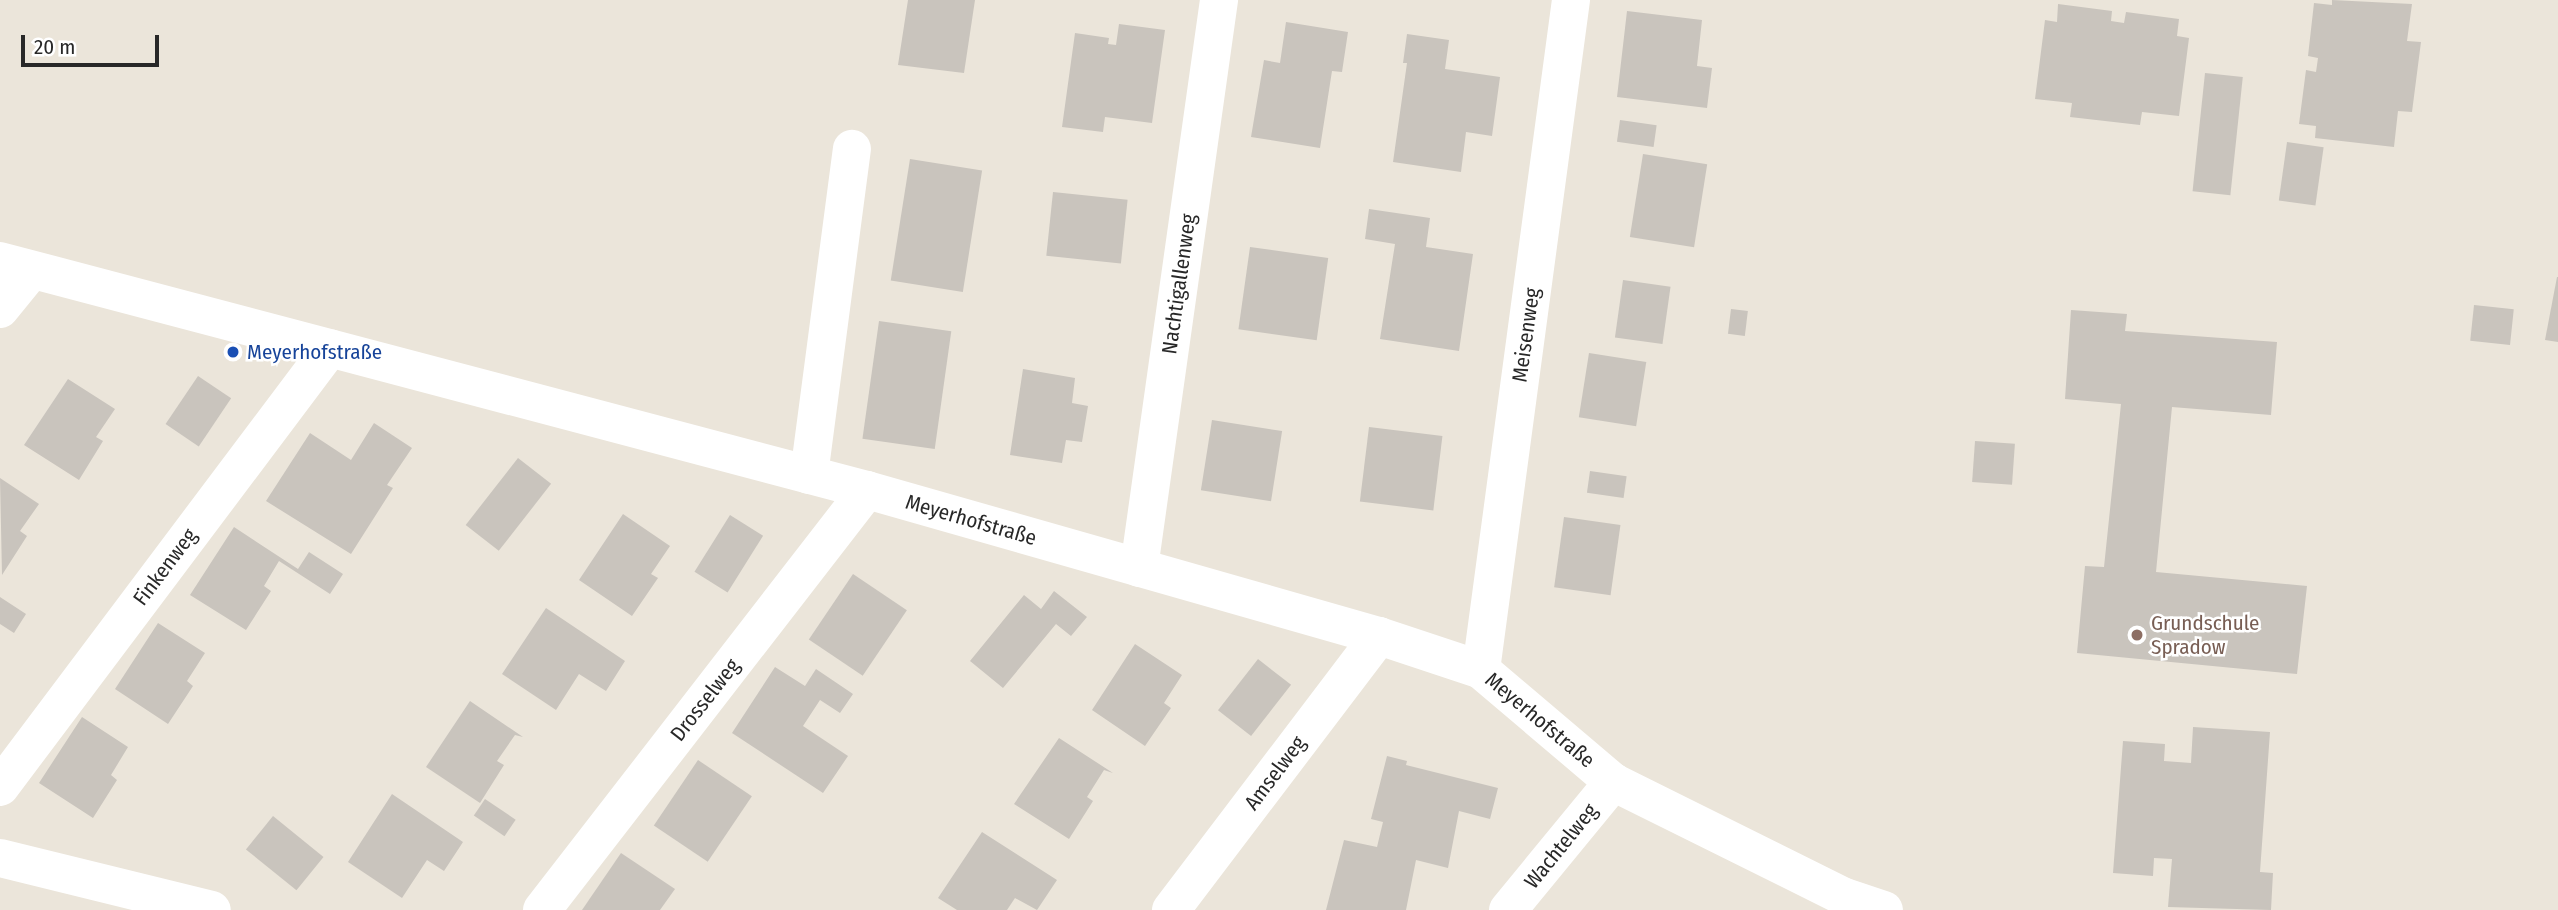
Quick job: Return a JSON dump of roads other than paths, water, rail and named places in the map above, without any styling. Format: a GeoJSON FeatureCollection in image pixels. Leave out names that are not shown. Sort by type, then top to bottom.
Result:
{"type":"FeatureCollection","features":[{"type":"Feature","properties":{"kind":"street","name":"Nachtigallenweg"},"geometry":{"type":"LineString","coordinates":[[1139,568],[1215,0]]}},
{"type":"Feature","properties":{"kind":"street","name":"Meisenweg"},"geometry":{"type":"LineString","coordinates":[[1481,670],[1571,0]]}},
{"type":"Feature","properties":{"kind":"street"},"geometry":{"type":"LineString","coordinates":[[809,475],[852,149]]}},
{"type":"Feature","properties":{"kind":"street","name":"Meyerhofstraße"},"geometry":{"type":"LineString","coordinates":[[15,266],[867,490],[1380,636],[1481,670],[1613,782],[1845,897],[1884,910]]}},
{"type":"Feature","properties":{"kind":"street"},"geometry":{"type":"LineString","coordinates":[[0,309],[15,266]]}},
{"type":"Feature","properties":{"kind":"street","name":"Finkenweg"},"geometry":{"type":"LineString","coordinates":[[0,787],[330,348]]}},
{"type":"Feature","properties":{"kind":"street","name":"Drosselweg"},"geometry":{"type":"LineString","coordinates":[[542,910],[867,490]]}},
{"type":"Feature","properties":{"kind":"street","name":"Amselweg"},"geometry":{"type":"LineString","coordinates":[[1171,910],[1380,636]]}},
{"type":"Feature","properties":{"kind":"street","name":"Wachtelweg"},"geometry":{"type":"LineString","coordinates":[[1508,910],[1613,782]]}},
{"type":"Feature","properties":{"kind":"street"},"geometry":{"type":"LineString","coordinates":[[0,858],[212,910]]}},
{"type":"Feature","properties":{"kind":"place","name":"Meyerhofstraße"},"geometry":{"type":"Point","coordinates":[233,352]}},
{"type":"Feature","properties":{"kind":"place","name":"Grundschule Spradow"},"geometry":{"type":"Point","coordinates":[2137,635]}}]}
